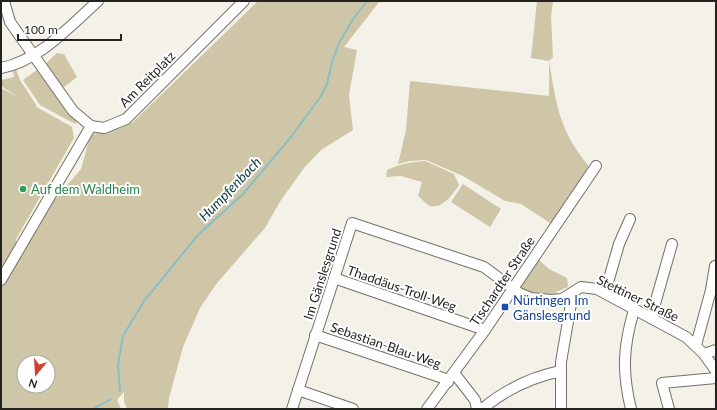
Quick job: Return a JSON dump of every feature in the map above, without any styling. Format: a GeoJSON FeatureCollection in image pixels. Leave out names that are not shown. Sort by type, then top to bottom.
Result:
{"type":"FeatureCollection","features":[{"type":"Feature","properties":{"kind":"street"},"geometry":{"type":"LineString","coordinates":[[1,280],[92,126],[73,111],[34,55],[6,23],[4,1]]}},
{"type":"Feature","properties":{"kind":"street"},"geometry":{"type":"LineString","coordinates":[[1,68],[11,66],[34,55],[98,1]]}},
{"type":"Feature","properties":{"kind":"street","name":"Am Reitplatz"},"geometry":{"type":"LineString","coordinates":[[92,126],[104,128],[126,118],[244,1]]}},
{"type":"Feature","properties":{"kind":"street","name":"Tischardter Straße"},"geometry":{"type":"LineString","coordinates":[[427,409],[485,330],[596,166]]}},
{"type":"Feature","properties":{"kind":"street"},"geometry":{"type":"LineString","coordinates":[[604,293],[619,244],[630,219]]}},
{"type":"Feature","properties":{"kind":"street","name":"Im Gänslesgrund"},"geometry":{"type":"LineString","coordinates":[[292,409],[352,223],[484,267],[513,288]]}},
{"type":"Feature","properties":{"kind":"street"},"geometry":{"type":"LineString","coordinates":[[651,318],[672,244]]}},
{"type":"Feature","properties":{"kind":"street"},"geometry":{"type":"LineString","coordinates":[[696,345],[711,290],[715,266]]}},
{"type":"Feature","properties":{"kind":"street","name":"Thaddäus-Troll-Weg"},"geometry":{"type":"LineString","coordinates":[[334,278],[485,330]]}},
{"type":"Feature","properties":{"kind":"street","name":"Stettiner Straße"},"geometry":{"type":"LineString","coordinates":[[513,288],[519,293],[540,300],[562,299],[581,287],[586,286],[597,288],[634,310],[670,327],[696,345],[716,371]]}},
{"type":"Feature","properties":{"kind":"street"},"geometry":{"type":"LineString","coordinates":[[561,409],[561,371],[571,294]]}},
{"type":"Feature","properties":{"kind":"street"},"geometry":{"type":"LineString","coordinates":[[631,409],[626,388],[624,352],[634,310]]}},
{"type":"Feature","properties":{"kind":"street","name":"Sebastian-Blau-Weg"},"geometry":{"type":"LineString","coordinates":[[316,335],[443,378],[451,378]]}},
{"type":"Feature","properties":{"kind":"street"},"geometry":{"type":"LineString","coordinates":[[704,354],[716,350]]}},
{"type":"Feature","properties":{"kind":"street"},"geometry":{"type":"LineString","coordinates":[[482,409],[497,397],[525,381],[561,371]]}},
{"type":"Feature","properties":{"kind":"street"},"geometry":{"type":"LineString","coordinates":[[451,378],[475,400],[477,409]]}},
{"type":"Feature","properties":{"kind":"street"},"geometry":{"type":"LineString","coordinates":[[669,409],[662,383],[716,378]]}},
{"type":"Feature","properties":{"kind":"street"},"geometry":{"type":"LineString","coordinates":[[298,390],[352,409]]}},
{"type":"Feature","properties":{"kind":"shaded area"},"geometry":{"type":"Polygon","coordinates":[[[258,1],[380,1],[344,47],[357,50],[349,95],[353,130],[321,150],[304,168],[281,200],[265,228],[217,283],[200,308],[183,347],[169,398],[168,409],[127,409],[124,401],[124,392],[117,400],[121,409],[1,409],[1,286],[27,238],[51,204],[81,169],[89,140],[93,134],[120,128],[133,122],[258,1]]]}},
{"type":"Feature","properties":{"kind":"shaded area"},"geometry":{"type":"Polygon","coordinates":[[[537,1],[553,1],[551,17],[553,57],[549,61],[531,58],[537,1]]]}},
{"type":"Feature","properties":{"kind":"shaded area"},"geometry":{"type":"Polygon","coordinates":[[[57,53],[64,54],[77,77],[64,87],[60,86],[45,64],[57,53]]]}},
{"type":"Feature","properties":{"kind":"shaded area"},"geometry":{"type":"Polygon","coordinates":[[[549,61],[555,96],[563,123],[574,146],[590,168],[553,225],[521,204],[505,201],[463,176],[426,160],[410,161],[398,164],[406,130],[410,81],[549,96],[549,61]]]}},
{"type":"Feature","properties":{"kind":"shaded area","name":"Auf dem Waldheim"},"geometry":{"type":"Polygon","coordinates":[[[16,69],[20,80],[37,106],[35,106],[72,127],[74,138],[16,239],[16,246],[1,272],[1,88],[20,98],[1,86],[1,80],[14,77],[13,71],[16,69]]]}},
{"type":"Feature","properties":{"kind":"shaded area"},"geometry":{"type":"Polygon","coordinates":[[[38,69],[78,121],[75,124],[40,105],[23,80],[38,69]]]}},
{"type":"Feature","properties":{"kind":"shaded area"},"geometry":{"type":"Polygon","coordinates":[[[425,161],[454,174],[459,185],[446,201],[438,206],[428,205],[418,196],[422,182],[401,176],[386,177],[387,170],[406,164],[425,161]]]}},
{"type":"Feature","properties":{"kind":"shaded area"},"geometry":{"type":"Polygon","coordinates":[[[463,184],[501,209],[490,227],[451,202],[463,184]]]}},
{"type":"Feature","properties":{"kind":"shaded area"},"geometry":{"type":"Polygon","coordinates":[[[539,260],[549,269],[567,278],[568,287],[556,292],[557,295],[552,296],[533,293],[519,288],[539,260]]]}},
{"type":"Feature","properties":{"kind":"waterway","name":"Humpfenbach"},"geometry":{"type":"LineString","coordinates":[[120,391],[118,365],[123,336],[144,301],[198,235],[243,194],[291,137],[321,96],[327,84],[332,62],[339,43],[353,19],[367,1]]}},
{"type":"Feature","properties":{"kind":"waterway","name":"Humpfenbach"},"geometry":{"type":"LineString","coordinates":[[93,409],[111,399]]}},
{"type":"Feature","properties":{"kind":"place","name":"Auf dem Waldheim"},"geometry":{"type":"Point","coordinates":[23,189]}},
{"type":"Feature","properties":{"kind":"place","name":"Nürtingen Im Gänslesgrund"},"geometry":{"type":"Point","coordinates":[505,307]}}]}
